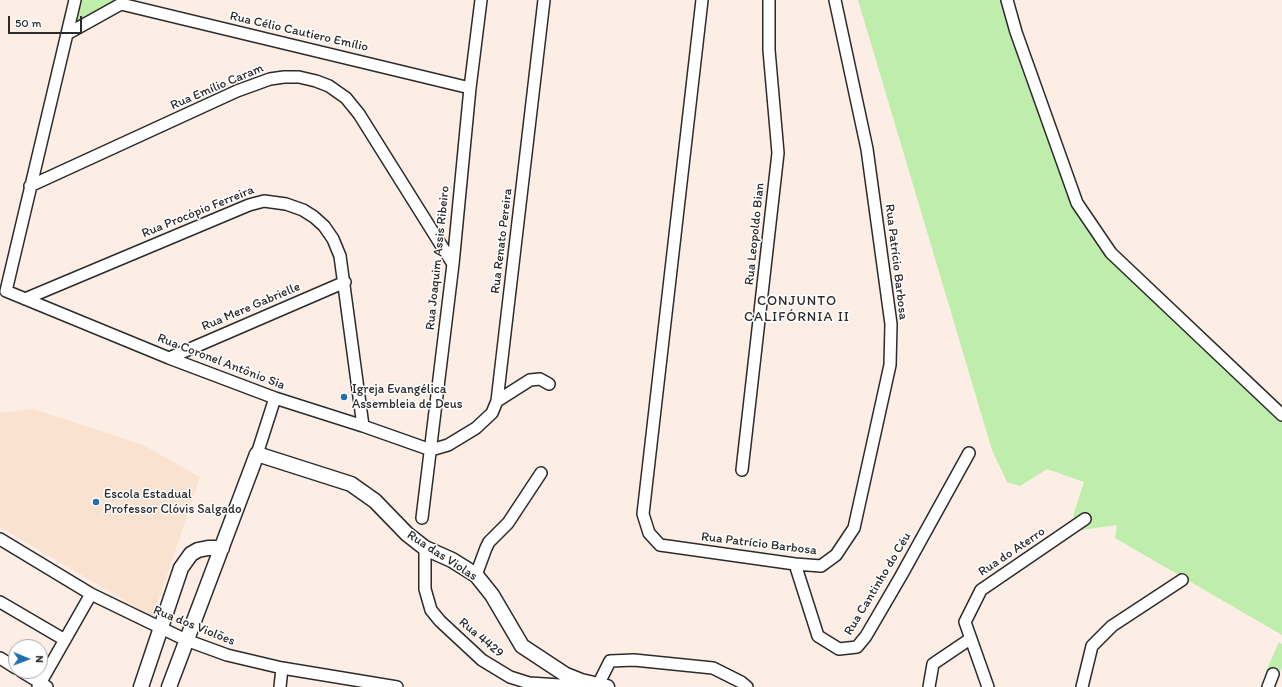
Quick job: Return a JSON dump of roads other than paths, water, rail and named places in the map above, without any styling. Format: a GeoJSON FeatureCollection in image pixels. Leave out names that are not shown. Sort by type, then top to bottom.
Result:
{"type":"FeatureCollection","features":[{"type":"Feature","properties":{"kind":"street"},"geometry":{"type":"LineString","coordinates":[[30,186],[75,0]]}},
{"type":"Feature","properties":{"kind":"street","name":"Rua Joaquim Assis Ribeiro"},"geometry":{"type":"LineString","coordinates":[[422,518],[453,264],[470,88],[481,0]]}},
{"type":"Feature","properties":{"kind":"street","name":"Rua Renato Pereira"},"geometry":{"type":"LineString","coordinates":[[431,450],[448,445],[476,428],[492,413],[496,401],[544,0]]}},
{"type":"Feature","properties":{"kind":"street","name":"Rua Patrício Barbosa"},"geometry":{"type":"LineString","coordinates":[[702,0],[643,514],[649,533],[660,545],[795,564],[821,566],[836,555],[854,528],[890,365],[891,324],[867,149],[835,0]]}},
{"type":"Feature","properties":{"kind":"street","name":"Rua Leopoldo Bian"},"geometry":{"type":"LineString","coordinates":[[742,470],[778,153],[769,50],[768,0]]}},
{"type":"Feature","properties":{"kind":"street"},"geometry":{"type":"LineString","coordinates":[[1007,0],[1016,32],[1077,203],[1111,253],[1282,415]]}},
{"type":"Feature","properties":{"kind":"street","name":"Rua Célio Cautiero Emílio"},"geometry":{"type":"LineString","coordinates":[[67,34],[120,2],[470,88]]}},
{"type":"Feature","properties":{"kind":"street","name":"Rua Emílio Caram"},"geometry":{"type":"LineString","coordinates":[[30,186],[243,88],[270,79],[284,77],[316,81],[328,86],[346,98],[359,114],[453,264]]}},
{"type":"Feature","properties":{"kind":"street","name":"Rua Coronel Antônio Sia"},"geometry":{"type":"LineString","coordinates":[[30,186],[5,289],[7,293],[169,358],[275,398],[363,426],[431,450]]}},
{"type":"Feature","properties":{"kind":"street","name":"Rua Procópio Ferreira"},"geometry":{"type":"LineString","coordinates":[[25,299],[250,205],[264,201],[286,204],[303,210],[324,226],[333,239],[340,256],[345,282],[363,426]]}},
{"type":"Feature","properties":{"kind":"street","name":"Rua Mere Gabrielle"},"geometry":{"type":"LineString","coordinates":[[169,358],[345,282]]}},
{"type":"Feature","properties":{"kind":"street"},"geometry":{"type":"LineString","coordinates":[[496,401],[530,380],[540,379],[549,384]]}},
{"type":"Feature","properties":{"kind":"street"},"geometry":{"type":"LineString","coordinates":[[169,687],[257,454],[275,398]]}},
{"type":"Feature","properties":{"kind":"street","name":"Rua Cantinho do Céu"},"geometry":{"type":"LineString","coordinates":[[795,564],[818,636],[839,649],[857,647],[866,636],[901,576],[969,453]]}},
{"type":"Feature","properties":{"kind":"street","name":"Rua das Violas"},"geometry":{"type":"LineString","coordinates":[[257,454],[351,484],[375,501],[407,534],[425,548],[452,560],[476,575],[492,595],[522,646],[582,684],[602,686]]}},
{"type":"Feature","properties":{"kind":"street"},"geometry":{"type":"LineString","coordinates":[[476,575],[486,548],[508,523],[540,473]]}},
{"type":"Feature","properties":{"kind":"street","name":"Rua do Aterro"},"geometry":{"type":"LineString","coordinates":[[988,687],[964,622],[981,590],[1085,519]]}},
{"type":"Feature","properties":{"kind":"street","name":"Rua dos Violões"},"geometry":{"type":"LineString","coordinates":[[0,539],[91,594],[160,629],[186,640],[227,655],[282,668],[397,687]]}},
{"type":"Feature","properties":{"kind":"street"},"geometry":{"type":"LineString","coordinates":[[141,687],[179,573],[191,554],[198,550],[208,548],[222,548]]}},
{"type":"Feature","properties":{"kind":"street","name":"Rua 4429"},"geometry":{"type":"LineString","coordinates":[[425,548],[425,589],[431,610],[440,621],[482,660],[510,677],[529,683],[560,685],[582,684]]}},
{"type":"Feature","properties":{"kind":"street"},"geometry":{"type":"LineString","coordinates":[[191,554],[201,555],[208,563],[207,588]]}},
{"type":"Feature","properties":{"kind":"street"},"geometry":{"type":"LineString","coordinates":[[1082,687],[1092,646],[1112,626],[1182,580]]}},
{"type":"Feature","properties":{"kind":"street"},"geometry":{"type":"LineString","coordinates":[[32,679],[42,686],[65,640],[91,594]]}},
{"type":"Feature","properties":{"kind":"street"},"geometry":{"type":"LineString","coordinates":[[0,602],[65,640]]}},
{"type":"Feature","properties":{"kind":"street"},"geometry":{"type":"LineString","coordinates":[[929,687],[933,664],[970,639]]}},
{"type":"Feature","properties":{"kind":"street"},"geometry":{"type":"LineString","coordinates":[[602,686],[610,661],[634,660],[713,668],[741,682],[747,687]]}},
{"type":"Feature","properties":{"kind":"street"},"geometry":{"type":"LineString","coordinates":[[280,687],[282,668]]}},
{"type":"Feature","properties":{"kind":"street"},"geometry":{"type":"LineString","coordinates":[[1268,687],[1273,674]]}},
{"type":"Feature","properties":{"kind":"place","name":"Igreja Evangélica Assembleia de Deus"},"geometry":{"type":"Point","coordinates":[344,397]}},
{"type":"Feature","properties":{"kind":"place","name":"Escola Estadual Professor Clóvis Salgado"},"geometry":{"type":"Point","coordinates":[96,502]}},
{"type":"Feature","properties":{"kind":"district","name":"CONJUNTO CALIFÓRNIA II"},"geometry":{"type":"Point","coordinates":[797,310]}}]}
